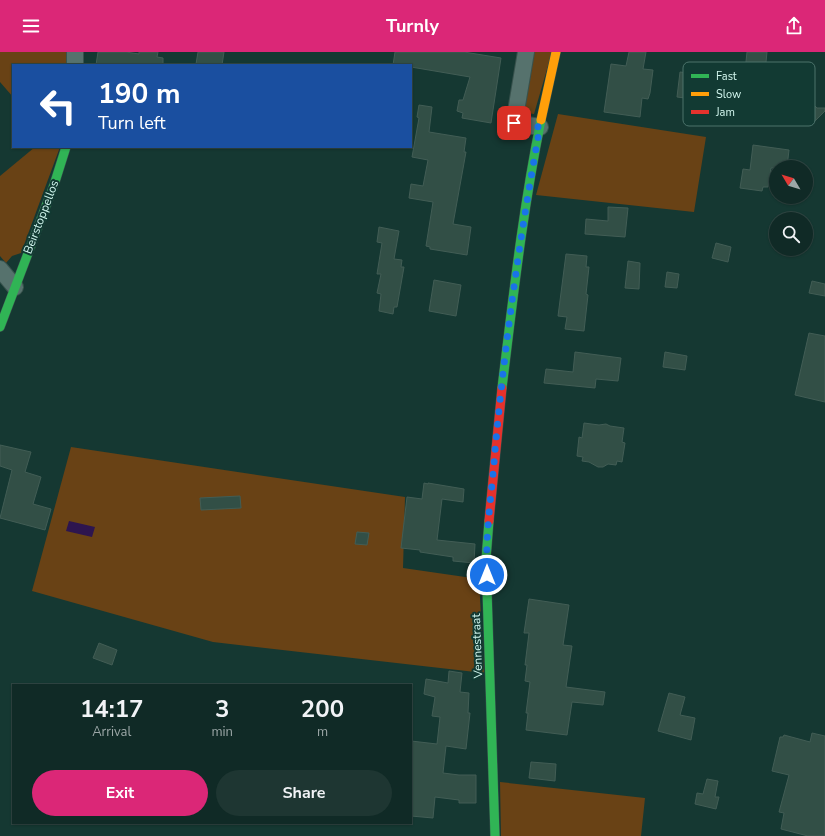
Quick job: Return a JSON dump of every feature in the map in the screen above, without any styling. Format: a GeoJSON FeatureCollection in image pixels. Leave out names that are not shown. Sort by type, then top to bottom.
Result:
{"type":"FeatureCollection","features":[{"type":"Feature","properties":{"kind":"street"},"geometry":{"type":"LineString","coordinates":[[75,52],[75,64]]}},
{"type":"Feature","properties":{"kind":"street"},"geometry":{"type":"LineString","coordinates":[[526,52],[514,123],[540,127]]}},
{"type":"Feature","properties":{"kind":"street","name":"Vennestraat"},"geometry":{"type":"LineString","coordinates":[[495,836],[486,559],[498,422],[511,310],[528,192],[556,52]]}},
{"type":"Feature","properties":{"kind":"street","name":"Beirstoppellos"},"geometry":{"type":"LineString","coordinates":[[0,327],[54,185],[66,148]]}},
{"type":"Feature","properties":{"kind":"street"},"geometry":{"type":"LineString","coordinates":[[0,269],[15,287]]}},
{"type":"Feature","properties":{"kind":"shaded area"},"geometry":{"type":"Polygon","coordinates":[[[0,52],[69,52],[69,64],[12,64],[12,96],[0,82],[0,52]]]}},
{"type":"Feature","properties":{"kind":"shaded area"},"geometry":{"type":"Polygon","coordinates":[[[533,52],[552,52],[534,114],[527,113],[523,103],[533,52]]]}},
{"type":"Feature","properties":{"kind":"shaded area"},"geometry":{"type":"Polygon","coordinates":[[[558,114],[706,137],[694,212],[536,195],[558,114]]]}},
{"type":"Feature","properties":{"kind":"shaded area"},"geometry":{"type":"Polygon","coordinates":[[[34,148],[60,148],[21,253],[12,256],[6,263],[0,256],[0,176],[34,148]]]}},
{"type":"Feature","properties":{"kind":"shaded area"},"geometry":{"type":"Polygon","coordinates":[[[71,447],[405,497],[403,568],[479,579],[484,673],[213,642],[32,591],[71,447]]]}},
{"type":"Feature","properties":{"kind":"shaded area"},"geometry":{"type":"Polygon","coordinates":[[[69,521],[95,527],[92,537],[66,531],[69,521]]]}},
{"type":"Feature","properties":{"kind":"shaded area"},"geometry":{"type":"Polygon","coordinates":[[[500,782],[645,798],[641,836],[501,836],[500,782]]]}},
{"type":"Feature","properties":{"kind":"building"},"geometry":{"type":"Polygon","coordinates":[[[98,52],[126,52],[139,54],[139,52],[158,52],[157,57],[163,58],[163,64],[96,64],[98,52]]]}},
{"type":"Feature","properties":{"kind":"building"},"geometry":{"type":"Polygon","coordinates":[[[198,52],[224,52],[222,64],[196,64],[198,52]]]}},
{"type":"Feature","properties":{"kind":"building"},"geometry":{"type":"Polygon","coordinates":[[[395,52],[464,52],[501,58],[491,123],[462,118],[463,113],[457,111],[459,100],[463,100],[470,77],[412,67],[412,64],[393,64],[395,52]]]}},
{"type":"Feature","properties":{"kind":"building"},"geometry":{"type":"Polygon","coordinates":[[[629,52],[646,52],[643,69],[653,70],[650,93],[648,99],[642,98],[640,117],[604,112],[611,64],[626,66],[629,52]]]}},
{"type":"Feature","properties":{"kind":"building"},"geometry":{"type":"Polygon","coordinates":[[[747,52],[767,52],[766,62],[746,62],[747,52]]]}},
{"type":"Feature","properties":{"kind":"building"},"geometry":{"type":"Polygon","coordinates":[[[680,72],[683,72],[683,98],[677,97],[680,72]]]}},
{"type":"Feature","properties":{"kind":"building"},"geometry":{"type":"Polygon","coordinates":[[[419,105],[432,107],[429,132],[466,138],[464,152],[466,152],[453,224],[471,227],[467,255],[430,249],[430,247],[426,246],[433,202],[409,198],[411,184],[423,186],[428,160],[412,157],[419,118],[417,117],[419,105]]]}},
{"type":"Feature","properties":{"kind":"building"},"geometry":{"type":"Polygon","coordinates":[[[815,106],[817,108],[825,108],[825,111],[815,121],[815,106]]]}},
{"type":"Feature","properties":{"kind":"building"},"geometry":{"type":"Polygon","coordinates":[[[753,145],[789,150],[788,160],[769,160],[768,187],[763,187],[762,191],[740,188],[743,169],[750,170],[753,145]]]}},
{"type":"Feature","properties":{"kind":"building"},"geometry":{"type":"Polygon","coordinates":[[[608,207],[628,208],[625,237],[585,234],[586,219],[608,221],[608,207]]]}},
{"type":"Feature","properties":{"kind":"building"},"geometry":{"type":"Polygon","coordinates":[[[379,227],[399,231],[394,259],[402,260],[401,267],[404,267],[397,307],[394,307],[393,314],[379,311],[381,294],[377,293],[381,274],[377,274],[382,243],[377,242],[379,227]]]}},
{"type":"Feature","properties":{"kind":"building"},"geometry":{"type":"Polygon","coordinates":[[[716,243],[731,247],[728,262],[712,258],[716,243]]]}},
{"type":"Feature","properties":{"kind":"building"},"geometry":{"type":"Polygon","coordinates":[[[566,254],[587,256],[586,267],[589,267],[586,294],[588,295],[584,331],[565,329],[567,317],[558,316],[566,254]]]}},
{"type":"Feature","properties":{"kind":"building"},"geometry":{"type":"Polygon","coordinates":[[[628,261],[640,263],[639,289],[625,288],[628,261]]]}},
{"type":"Feature","properties":{"kind":"building"},"geometry":{"type":"Polygon","coordinates":[[[667,272],[679,274],[677,288],[665,287],[667,272]]]}},
{"type":"Feature","properties":{"kind":"building"},"geometry":{"type":"Polygon","coordinates":[[[434,280],[461,285],[456,316],[429,311],[434,280]]]}},
{"type":"Feature","properties":{"kind":"building"},"geometry":{"type":"Polygon","coordinates":[[[812,281],[825,284],[825,296],[809,293],[812,281]]]}},
{"type":"Feature","properties":{"kind":"building"},"geometry":{"type":"Polygon","coordinates":[[[809,333],[825,336],[825,402],[795,395],[809,333]]]}},
{"type":"Feature","properties":{"kind":"building"},"geometry":{"type":"Polygon","coordinates":[[[575,352],[621,358],[618,381],[596,379],[595,388],[544,383],[546,369],[573,372],[575,352]]]}},
{"type":"Feature","properties":{"kind":"building"},"geometry":{"type":"Polygon","coordinates":[[[665,352],[687,356],[685,370],[663,367],[665,352]]]}},
{"type":"Feature","properties":{"kind":"building"},"geometry":{"type":"Polygon","coordinates":[[[584,423],[599,425],[606,424],[624,428],[622,442],[625,443],[622,462],[617,461],[616,465],[608,464],[603,467],[598,467],[589,462],[582,461],[583,457],[577,456],[579,437],[582,438],[584,423]]]}},
{"type":"Feature","properties":{"kind":"building"},"geometry":{"type":"Polygon","coordinates":[[[0,445],[31,452],[25,472],[41,477],[33,504],[51,509],[45,530],[0,518],[12,470],[0,466],[0,445]]]}},
{"type":"Feature","properties":{"kind":"building"},"geometry":{"type":"Polygon","coordinates":[[[424,483],[464,489],[463,502],[442,499],[437,540],[475,544],[474,563],[453,561],[453,557],[420,552],[420,550],[401,548],[407,497],[422,499],[424,483]]]}},
{"type":"Feature","properties":{"kind":"building"},"geometry":{"type":"Polygon","coordinates":[[[240,496],[241,508],[201,510],[200,498],[240,496]]]}},
{"type":"Feature","properties":{"kind":"building"},"geometry":{"type":"Polygon","coordinates":[[[357,532],[369,533],[367,545],[355,544],[357,532]]]}},
{"type":"Feature","properties":{"kind":"building"},"geometry":{"type":"Polygon","coordinates":[[[529,599],[569,605],[563,645],[572,646],[566,687],[605,692],[603,705],[572,702],[567,735],[526,730],[528,713],[526,713],[530,682],[525,681],[527,665],[525,665],[529,633],[524,633],[529,599]]]}},
{"type":"Feature","properties":{"kind":"building"},"geometry":{"type":"Polygon","coordinates":[[[99,643],[117,650],[112,665],[93,658],[99,643]]]}},
{"type":"Feature","properties":{"kind":"building"},"geometry":{"type":"Polygon","coordinates":[[[449,671],[462,673],[460,692],[469,693],[468,713],[470,713],[466,749],[446,746],[443,773],[476,775],[476,803],[459,803],[459,800],[435,797],[433,818],[412,816],[412,741],[437,744],[440,717],[432,716],[435,697],[424,694],[426,679],[448,683],[449,671]]]}},
{"type":"Feature","properties":{"kind":"building"},"geometry":{"type":"Polygon","coordinates":[[[669,693],[685,697],[680,715],[695,718],[691,740],[658,731],[669,693]]]}},
{"type":"Feature","properties":{"kind":"building"},"geometry":{"type":"Polygon","coordinates":[[[812,733],[825,736],[825,836],[808,836],[781,829],[784,813],[779,812],[789,775],[772,771],[780,737],[783,737],[784,735],[810,742],[812,733]]]}},
{"type":"Feature","properties":{"kind":"building"},"geometry":{"type":"Polygon","coordinates":[[[531,762],[556,764],[555,781],[529,778],[531,762]]]}},
{"type":"Feature","properties":{"kind":"building"},"geometry":{"type":"Polygon","coordinates":[[[707,779],[718,781],[715,797],[719,797],[716,809],[695,804],[697,793],[703,794],[707,779]]]}},
{"type":"Feature","properties":{"kind":"traffic: fast"},"geometry":{"type":"LineString","coordinates":[[502,388],[514,287],[541,120]]}},
{"type":"Feature","properties":{"kind":"traffic: fast"},"geometry":{"type":"LineString","coordinates":[[0,327],[54,185],[66,148]]}},
{"type":"Feature","properties":{"kind":"traffic: fast"},"geometry":{"type":"LineString","coordinates":[[489,521],[486,559],[495,836]]}},
{"type":"Feature","properties":{"kind":"traffic: slow"},"geometry":{"type":"LineString","coordinates":[[541,120],[556,52]]}},
{"type":"Feature","properties":{"kind":"traffic: jam"},"geometry":{"type":"LineString","coordinates":[[489,521],[502,388]]}},
{"type":"Feature","properties":{"kind":"route"},"geometry":{"type":"LineString","coordinates":[[487,575],[486,559],[506,348],[528,192],[540,127],[514,123]]}}]}
